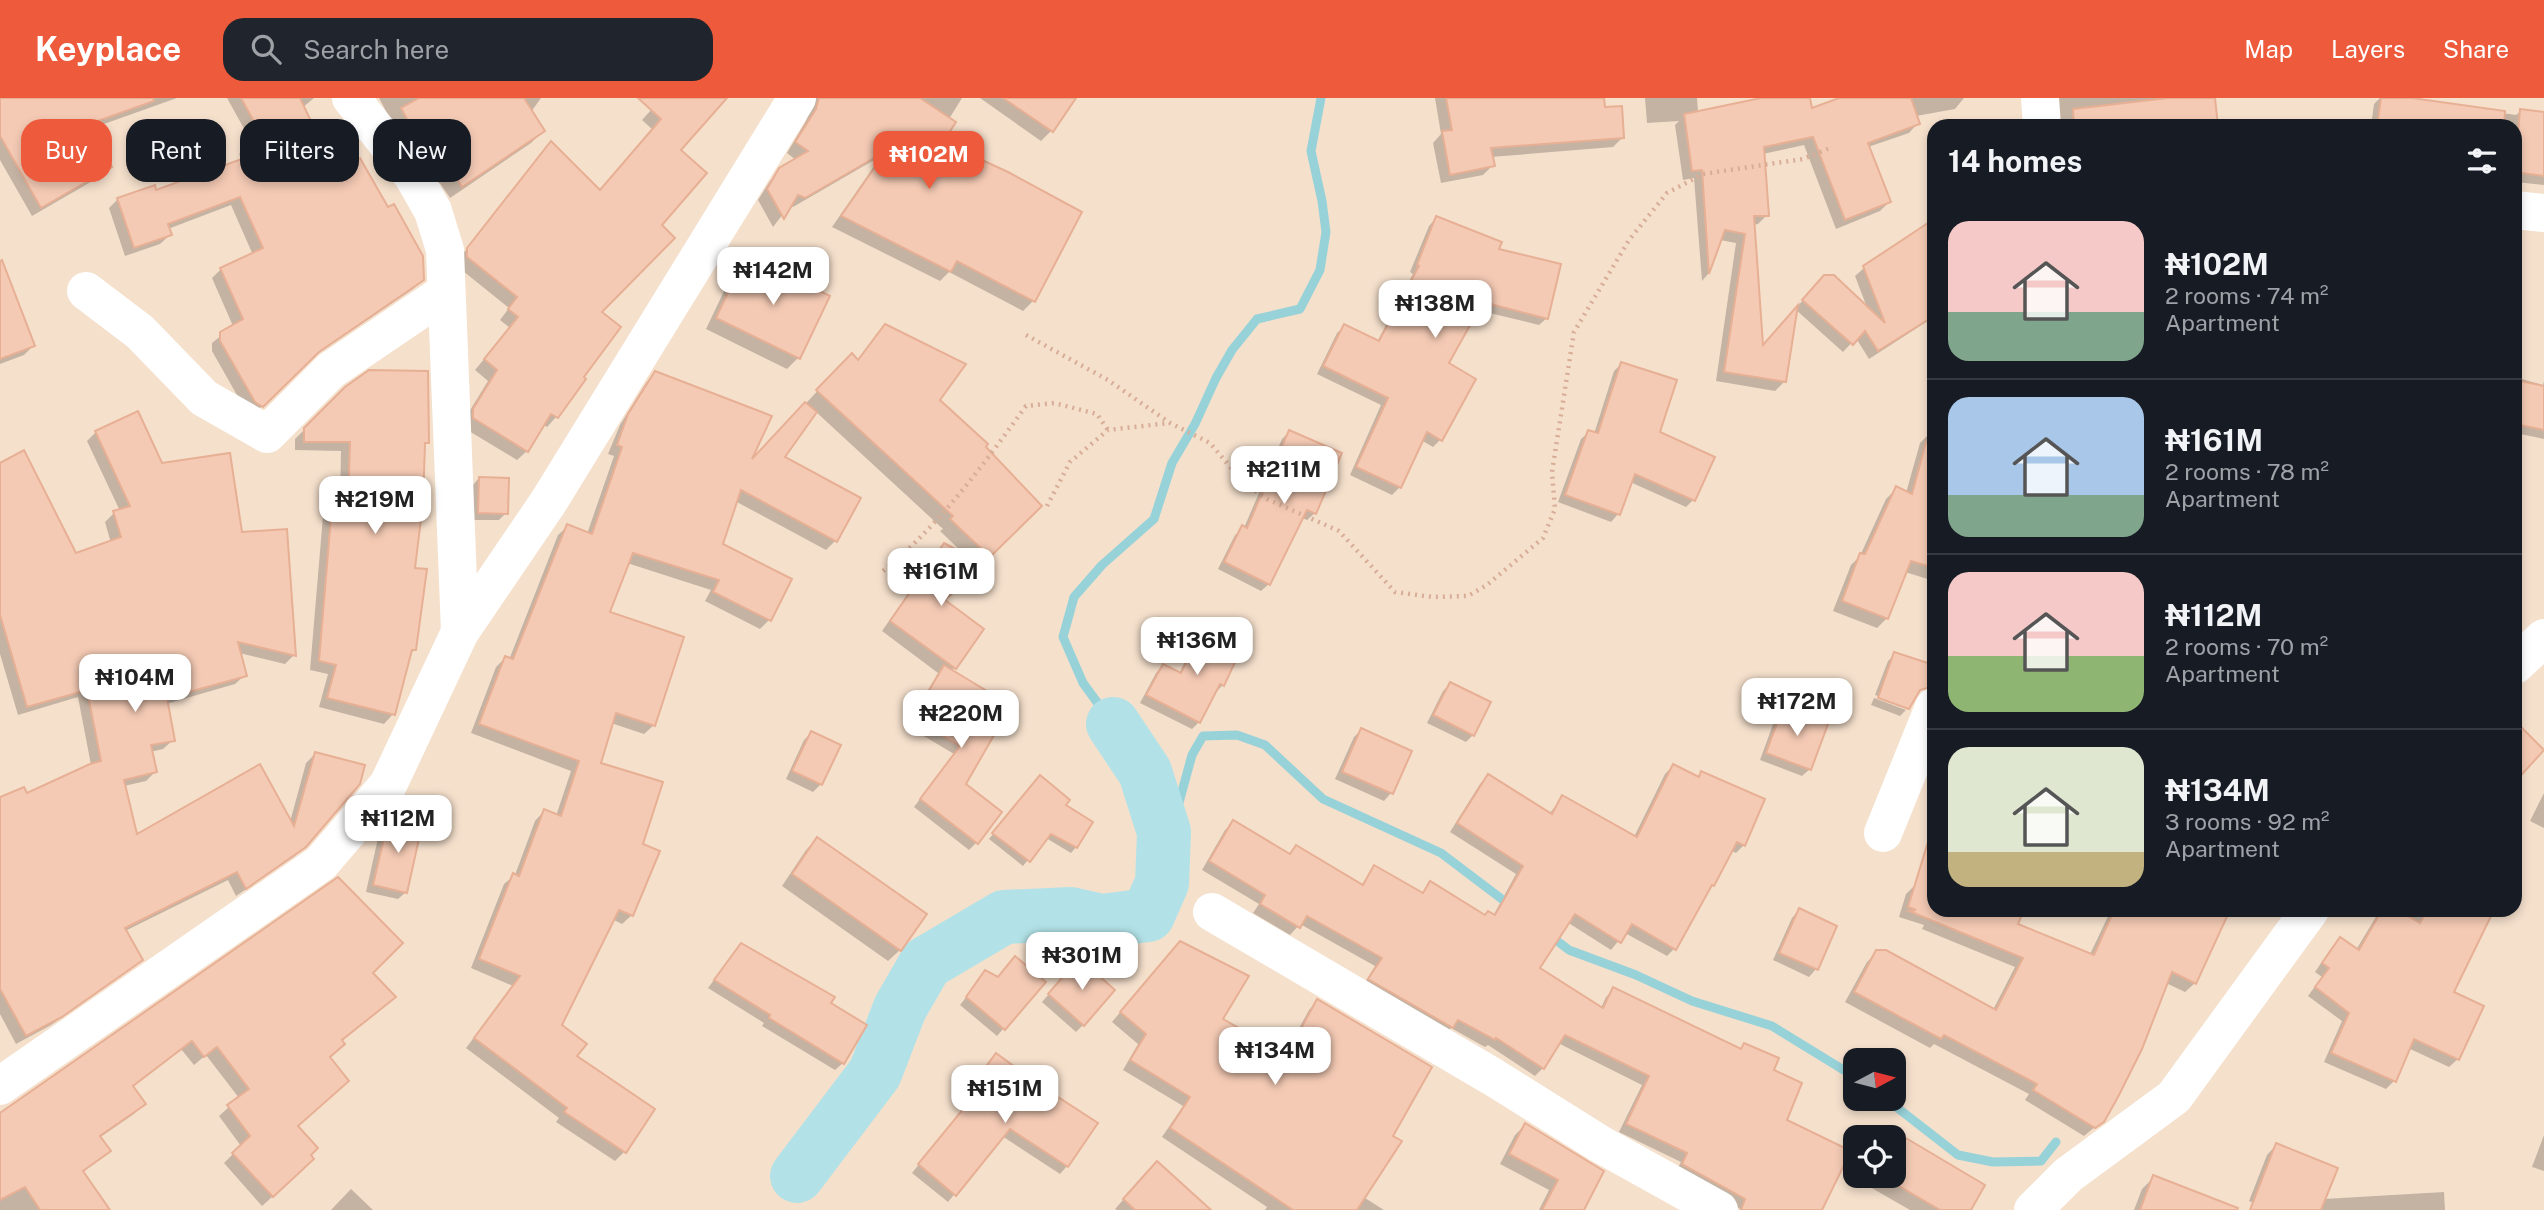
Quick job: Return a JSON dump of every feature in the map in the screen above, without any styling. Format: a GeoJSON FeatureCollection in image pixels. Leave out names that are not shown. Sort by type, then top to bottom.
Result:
{"type":"FeatureCollection","features":[{"type":"Feature","properties":{"kind":"street"},"geometry":{"type":"LineString","coordinates":[[351,98],[413,176],[433,211],[445,250],[460,632]]}},
{"type":"Feature","properties":{"kind":"street"},"geometry":{"type":"LineString","coordinates":[[0,1086],[321,863],[388,785],[460,632],[549,501],[797,98]]}},
{"type":"Feature","properties":{"kind":"street"},"geometry":{"type":"LineString","coordinates":[[2040,98],[2042,119]]}},
{"type":"Feature","properties":{"kind":"street"},"geometry":{"type":"LineString","coordinates":[[2522,211],[2544,213]]}},
{"type":"Feature","properties":{"kind":"street"},"geometry":{"type":"LineString","coordinates":[[86,291],[140,332],[204,398],[267,433],[331,370],[446,292]]}},
{"type":"Feature","properties":{"kind":"street"},"geometry":{"type":"LineString","coordinates":[[1883,833],[1927,724]]}},
{"type":"Feature","properties":{"kind":"street"},"geometry":{"type":"LineString","coordinates":[[1212,912],[1493,1077],[1600,1144],[1719,1210]]}},
{"type":"Feature","properties":{"kind":"street"},"geometry":{"type":"LineString","coordinates":[[2033,1210],[2068,1175],[2174,1097],[2305,917]]}},
{"type":"Feature","properties":{"kind":"path"},"geometry":{"type":"LineString","coordinates":[[1026,335],[1108,380],[1170,423],[1210,443],[1243,482],[1267,499],[1339,531],[1395,592],[1432,597],[1468,596],[1487,585],[1544,538],[1555,509],[1552,472],[1574,332],[1629,240],[1667,193],[1703,174],[1803,159],[1830,148]]}},
{"type":"Feature","properties":{"kind":"path"},"geometry":{"type":"LineString","coordinates":[[883,571],[911,549],[969,483],[1026,406],[1054,403],[1097,414],[1108,430]]}},
{"type":"Feature","properties":{"kind":"path"},"geometry":{"type":"LineString","coordinates":[[1047,506],[1070,462],[1108,430],[1170,423]]}},
{"type":"Feature","properties":{"kind":"shaded area"},"geometry":{"type":"Polygon","coordinates":[[[0,98],[2544,98],[2544,1210],[0,1210],[0,98]]]}},
{"type":"Feature","properties":{"kind":"building"},"geometry":{"type":"Polygon","coordinates":[[[0,98],[153,98],[154,101],[103,119],[21,119],[21,173],[0,136],[0,98]]]}},
{"type":"Feature","properties":{"kind":"building"},"geometry":{"type":"Polygon","coordinates":[[[241,98],[300,98],[310,119],[253,119],[241,98]]]}},
{"type":"Feature","properties":{"kind":"building"},"geometry":{"type":"Polygon","coordinates":[[[419,98],[524,98],[545,131],[471,181],[471,119],[407,119],[401,108],[419,98]]]}},
{"type":"Feature","properties":{"kind":"building"},"geometry":{"type":"Polygon","coordinates":[[[638,98],[727,98],[681,150],[707,173],[662,225],[675,238],[602,312],[621,327],[558,418],[551,414],[528,452],[473,418],[473,409],[497,370],[484,359],[518,317],[508,309],[517,297],[467,257],[467,248],[551,141],[600,190],[661,119],[638,98]]]}},
{"type":"Feature","properties":{"kind":"building"},"geometry":{"type":"Polygon","coordinates":[[[819,98],[920,98],[956,122],[943,142],[1008,172],[1082,212],[1035,302],[957,261],[951,272],[841,216],[886,151],[805,198],[798,195],[784,219],[767,189],[779,168],[808,151],[795,142],[816,109],[819,98]]]}},
{"type":"Feature","properties":{"kind":"building"},"geometry":{"type":"Polygon","coordinates":[[[1003,98],[1076,98],[1053,132],[1003,98]]]}},
{"type":"Feature","properties":{"kind":"building"},"geometry":{"type":"Polygon","coordinates":[[[1446,98],[1604,98],[1605,107],[1622,106],[1624,138],[1491,148],[1495,166],[1450,175],[1442,131],[1452,130],[1446,98]]]}},
{"type":"Feature","properties":{"kind":"building"},"geometry":{"type":"Polygon","coordinates":[[[1761,98],[1810,98],[1812,108],[1839,98],[1911,98],[1920,124],[1868,143],[1891,202],[1845,220],[1813,137],[1764,147],[1769,216],[1754,216],[1763,345],[1798,305],[1786,382],[1724,372],[1745,234],[1725,230],[1709,274],[1702,170],[1692,171],[1684,114],[1761,98]]]}},
{"type":"Feature","properties":{"kind":"building"},"geometry":{"type":"Polygon","coordinates":[[[2168,98],[2215,98],[2217,119],[2074,119],[2073,109],[2168,98]]]}},
{"type":"Feature","properties":{"kind":"building"},"geometry":{"type":"Polygon","coordinates":[[[2381,98],[2412,98],[2505,111],[2504,119],[2378,119],[2381,98]]]}},
{"type":"Feature","properties":{"kind":"building"},"geometry":{"type":"Polygon","coordinates":[[[2520,109],[2544,112],[2544,176],[2522,173],[2522,119],[2519,119],[2520,109]]]}},
{"type":"Feature","properties":{"kind":"building"},"geometry":{"type":"Polygon","coordinates":[[[360,158],[388,207],[394,204],[423,256],[424,280],[319,352],[263,407],[255,402],[220,341],[220,332],[243,319],[220,268],[263,248],[240,197],[168,224],[172,235],[134,248],[117,198],[155,185],[156,190],[178,182],[226,182],[226,165],[240,160],[240,182],[359,182],[360,158]]]}},
{"type":"Feature","properties":{"kind":"building"},"geometry":{"type":"Polygon","coordinates":[[[26,182],[86,182],[41,208],[26,182]]]}},
{"type":"Feature","properties":{"kind":"building"},"geometry":{"type":"Polygon","coordinates":[[[1436,216],[1502,242],[1499,249],[1561,264],[1548,319],[1483,302],[1449,363],[1476,379],[1442,441],[1427,432],[1401,488],[1356,467],[1388,398],[1323,366],[1344,324],[1379,341],[1419,266],[1417,265],[1436,216]]]}},
{"type":"Feature","properties":{"kind":"building"},"geometry":{"type":"Polygon","coordinates":[[[1927,224],[1927,320],[1878,351],[1865,331],[1853,345],[1802,300],[1824,275],[1834,275],[1885,323],[1863,266],[1927,224]]]}},
{"type":"Feature","properties":{"kind":"building"},"geometry":{"type":"Polygon","coordinates":[[[746,255],[830,296],[800,359],[716,318],[746,255]]]}},
{"type":"Feature","properties":{"kind":"building"},"geometry":{"type":"Polygon","coordinates":[[[2,260],[35,346],[0,359],[0,261],[2,260]]]}},
{"type":"Feature","properties":{"kind":"building"},"geometry":{"type":"Polygon","coordinates":[[[885,324],[966,364],[940,400],[988,444],[986,447],[1042,506],[990,557],[950,519],[953,516],[816,390],[852,353],[858,360],[885,324]]]}},
{"type":"Feature","properties":{"kind":"building"},"geometry":{"type":"Polygon","coordinates":[[[1621,362],[1677,380],[1660,432],[1715,457],[1695,501],[1635,474],[1620,515],[1565,495],[1588,430],[1598,433],[1621,362]]]}},
{"type":"Feature","properties":{"kind":"building"},"geometry":{"type":"Polygon","coordinates":[[[369,370],[428,371],[429,443],[425,443],[423,503],[415,568],[427,569],[416,650],[412,650],[395,715],[327,698],[336,665],[319,661],[332,505],[348,506],[350,442],[304,442],[304,428],[345,387],[369,370]]]}},
{"type":"Feature","properties":{"kind":"building"},"geometry":{"type":"Polygon","coordinates":[[[655,371],[772,416],[752,459],[805,402],[817,412],[785,457],[861,498],[837,542],[741,490],[723,544],[792,579],[771,621],[713,592],[719,580],[633,553],[610,612],[684,637],[655,726],[616,713],[601,763],[663,782],[643,844],[660,851],[633,916],[619,910],[562,1025],[587,1044],[577,1056],[655,1109],[626,1153],[564,1112],[567,1108],[474,1038],[520,976],[479,959],[513,873],[519,876],[544,809],[561,816],[579,761],[479,724],[505,656],[513,659],[567,524],[592,534],[622,447],[617,445],[628,414],[655,371]]]}},
{"type":"Feature","properties":{"kind":"building"},"geometry":{"type":"Polygon","coordinates":[[[2522,381],[2544,386],[2544,430],[2522,425],[2522,381]]]}},
{"type":"Feature","properties":{"kind":"building"},"geometry":{"type":"Polygon","coordinates":[[[138,411],[162,463],[230,453],[242,532],[287,529],[296,656],[238,642],[247,676],[167,698],[175,741],[151,745],[157,772],[124,780],[137,834],[260,764],[294,826],[315,752],[365,765],[360,784],[306,847],[246,889],[237,872],[125,928],[143,960],[62,1017],[26,1036],[0,989],[0,797],[24,787],[27,793],[101,761],[87,690],[27,707],[0,615],[0,463],[24,450],[76,553],[121,537],[113,511],[130,506],[95,431],[138,411]]]}},
{"type":"Feature","properties":{"kind":"building"},"geometry":{"type":"Polygon","coordinates":[[[1289,430],[1342,453],[1316,514],[1307,510],[1270,585],[1224,562],[1242,525],[1247,528],[1289,430]]]}},
{"type":"Feature","properties":{"kind":"building"},"geometry":{"type":"Polygon","coordinates":[[[1927,442],[1927,566],[1911,561],[1888,619],[1842,601],[1860,553],[1865,554],[1896,486],[1912,494],[1927,442]]]}},
{"type":"Feature","properties":{"kind":"building"},"geometry":{"type":"Polygon","coordinates":[[[479,477],[509,478],[508,514],[478,513],[479,477]]]}},
{"type":"Feature","properties":{"kind":"building"},"geometry":{"type":"Polygon","coordinates":[[[944,543],[983,564],[945,600],[984,629],[956,669],[890,621],[944,543]]]}},
{"type":"Feature","properties":{"kind":"building"},"geometry":{"type":"Polygon","coordinates":[[[1203,628],[1242,647],[1224,686],[1220,684],[1200,723],[1146,695],[1163,664],[1181,673],[1203,628]]]}},
{"type":"Feature","properties":{"kind":"building"},"geometry":{"type":"Polygon","coordinates":[[[1894,652],[1927,663],[1927,688],[1920,690],[1909,709],[1878,698],[1894,652]]]}},
{"type":"Feature","properties":{"kind":"building"},"geometry":{"type":"Polygon","coordinates":[[[944,665],[987,691],[969,722],[976,726],[1000,694],[1013,702],[966,784],[1002,812],[978,844],[920,799],[960,746],[913,718],[944,665]]]}},
{"type":"Feature","properties":{"kind":"building"},"geometry":{"type":"Polygon","coordinates":[[[1450,682],[1491,702],[1474,736],[1433,715],[1450,682]]]}},
{"type":"Feature","properties":{"kind":"building"},"geometry":{"type":"Polygon","coordinates":[[[1783,707],[1828,724],[1811,770],[1766,753],[1783,707]]]}},
{"type":"Feature","properties":{"kind":"building"},"geometry":{"type":"Polygon","coordinates":[[[1361,728],[1412,751],[1393,794],[1342,772],[1361,728]]]}},
{"type":"Feature","properties":{"kind":"building"},"geometry":{"type":"Polygon","coordinates":[[[2522,728],[2544,750],[2522,774],[2522,728]]]}},
{"type":"Feature","properties":{"kind":"building"},"geometry":{"type":"Polygon","coordinates":[[[811,731],[841,745],[822,785],[792,771],[811,731]]]}},
{"type":"Feature","properties":{"kind":"building"},"geometry":{"type":"Polygon","coordinates":[[[1673,764],[1699,777],[1701,771],[1765,799],[1745,846],[1737,842],[1676,950],[1632,924],[1621,943],[1575,914],[1540,968],[1603,1008],[1613,987],[1741,1049],[1744,1043],[1779,1058],[1774,1070],[1802,1083],[1787,1120],[1843,1147],[1843,1167],[1822,1210],[1741,1210],[1745,1199],[1682,1164],[1687,1153],[1626,1124],[1649,1076],[1565,1035],[1544,1069],[1496,1038],[1495,1040],[1458,1020],[1453,1028],[1368,979],[1382,958],[1307,916],[1300,928],[1260,904],[1265,895],[1209,861],[1233,820],[1290,854],[1296,845],[1363,885],[1374,865],[1423,893],[1430,881],[1485,915],[1488,911],[1495,915],[1523,866],[1457,823],[1488,774],[1552,814],[1562,795],[1637,837],[1673,764]]]}},
{"type":"Feature","properties":{"kind":"building"},"geometry":{"type":"Polygon","coordinates":[[[1040,775],[1070,800],[1066,805],[1093,822],[1077,848],[1051,834],[1030,862],[992,833],[1040,775]]]}},
{"type":"Feature","properties":{"kind":"building"},"geometry":{"type":"Polygon","coordinates":[[[389,817],[422,825],[407,893],[373,885],[389,817]]]}},
{"type":"Feature","properties":{"kind":"building"},"geometry":{"type":"Polygon","coordinates":[[[817,837],[927,914],[901,951],[792,874],[817,837]]]}},
{"type":"Feature","properties":{"kind":"building"},"geometry":{"type":"Polygon","coordinates":[[[1927,845],[1927,917],[2021,917],[2018,924],[2094,955],[2111,917],[2227,917],[2196,984],[2172,972],[2142,1049],[2104,1122],[2095,1128],[2033,1090],[2037,1084],[1944,1035],[1941,1039],[1854,992],[1876,950],[1886,950],[1996,1010],[2023,958],[1909,911],[1916,910],[1908,907],[1927,845]]]}},
{"type":"Feature","properties":{"kind":"building"},"geometry":{"type":"Polygon","coordinates":[[[338,877],[403,943],[373,973],[396,997],[342,1040],[345,1044],[330,1057],[349,1081],[298,1126],[318,1148],[311,1155],[314,1159],[273,1197],[232,1153],[250,1136],[227,1105],[249,1089],[217,1047],[204,1057],[192,1041],[133,1086],[146,1104],[100,1136],[111,1151],[83,1171],[110,1210],[40,1210],[25,1187],[0,1200],[0,1113],[338,877]]]}},
{"type":"Feature","properties":{"kind":"building"},"geometry":{"type":"Polygon","coordinates":[[[1799,908],[1837,926],[1818,970],[1779,953],[1799,908]]]}},
{"type":"Feature","properties":{"kind":"building"},"geometry":{"type":"Polygon","coordinates":[[[2378,917],[2410,917],[2420,923],[2423,917],[2491,917],[2454,992],[2484,1006],[2459,1060],[2414,1039],[2396,1082],[2331,1053],[2349,1013],[2315,987],[2329,968],[2322,963],[2340,937],[2359,950],[2378,917]]]}},
{"type":"Feature","properties":{"kind":"building"},"geometry":{"type":"Polygon","coordinates":[[[1180,941],[1249,976],[1223,1019],[1287,1055],[1317,999],[1432,1067],[1393,1136],[1402,1141],[1357,1210],[1293,1210],[1170,1128],[1190,1097],[1130,1060],[1146,1034],[1120,1012],[1180,941]]]}},
{"type":"Feature","properties":{"kind":"building"},"geometry":{"type":"Polygon","coordinates":[[[741,943],[835,997],[831,1003],[867,1025],[844,1064],[714,980],[741,943]]]}},
{"type":"Feature","properties":{"kind":"building"},"geometry":{"type":"Polygon","coordinates":[[[1015,956],[1046,982],[1005,1030],[966,997],[985,970],[998,977],[1015,956]]]}},
{"type":"Feature","properties":{"kind":"building"},"geometry":{"type":"Polygon","coordinates":[[[1079,958],[1115,990],[1084,1026],[1048,994],[1079,958]]]}},
{"type":"Feature","properties":{"kind":"building"},"geometry":{"type":"Polygon","coordinates":[[[996,1053],[1057,1098],[1098,1123],[1068,1167],[1010,1129],[956,1196],[918,1164],[969,1102],[963,1098],[996,1053]]]}},
{"type":"Feature","properties":{"kind":"building"},"geometry":{"type":"Polygon","coordinates":[[[1525,1123],[1604,1171],[1584,1210],[1542,1210],[1558,1180],[1509,1154],[1525,1123]]]}},
{"type":"Feature","properties":{"kind":"building"},"geometry":{"type":"Polygon","coordinates":[[[1906,1138],[1985,1185],[1971,1210],[1940,1210],[1902,1188],[1906,1188],[1906,1138]]]}},
{"type":"Feature","properties":{"kind":"building"},"geometry":{"type":"Polygon","coordinates":[[[2276,1143],[2338,1168],[2321,1210],[2250,1210],[2276,1143]]]}},
{"type":"Feature","properties":{"kind":"building"},"geometry":{"type":"Polygon","coordinates":[[[1157,1161],[1211,1210],[1135,1210],[1123,1199],[1157,1161]]]}},
{"type":"Feature","properties":{"kind":"building"},"geometry":{"type":"Polygon","coordinates":[[[2153,1175],[2238,1208],[2140,1210],[2153,1175]]]}},
{"type":"Feature","properties":{"kind":"waterway"},"geometry":{"type":"LineString","coordinates":[[1113,724],[1083,683],[1063,637],[1074,597],[1102,565],[1154,519],[1172,463],[1232,350],[1257,319],[1300,309],[1320,270],[1326,232],[1311,151],[1321,98]]}},
{"type":"Feature","properties":{"kind":"waterway"},"geometry":{"type":"LineString","coordinates":[[797,1176],[875,1073],[900,1008],[926,963],[1004,917],[1071,914],[1102,921],[1148,915],[1162,883],[1164,832],[1145,772],[1113,724]]}},
{"type":"Feature","properties":{"kind":"waterway"},"geometry":{"type":"LineString","coordinates":[[1163,861],[1192,755],[1203,736],[1237,735],[1265,745],[1323,799],[1441,853],[1511,906]]}},
{"type":"Feature","properties":{"kind":"waterway"},"geometry":{"type":"LineString","coordinates":[[1548,934],[1569,950],[1636,975],[1692,1001],[1772,1026],[1843,1070]]}},
{"type":"Feature","properties":{"kind":"waterway"},"geometry":{"type":"LineString","coordinates":[[1901,1111],[1958,1155],[1993,1162],[2041,1161],[2056,1142]]}}]}
